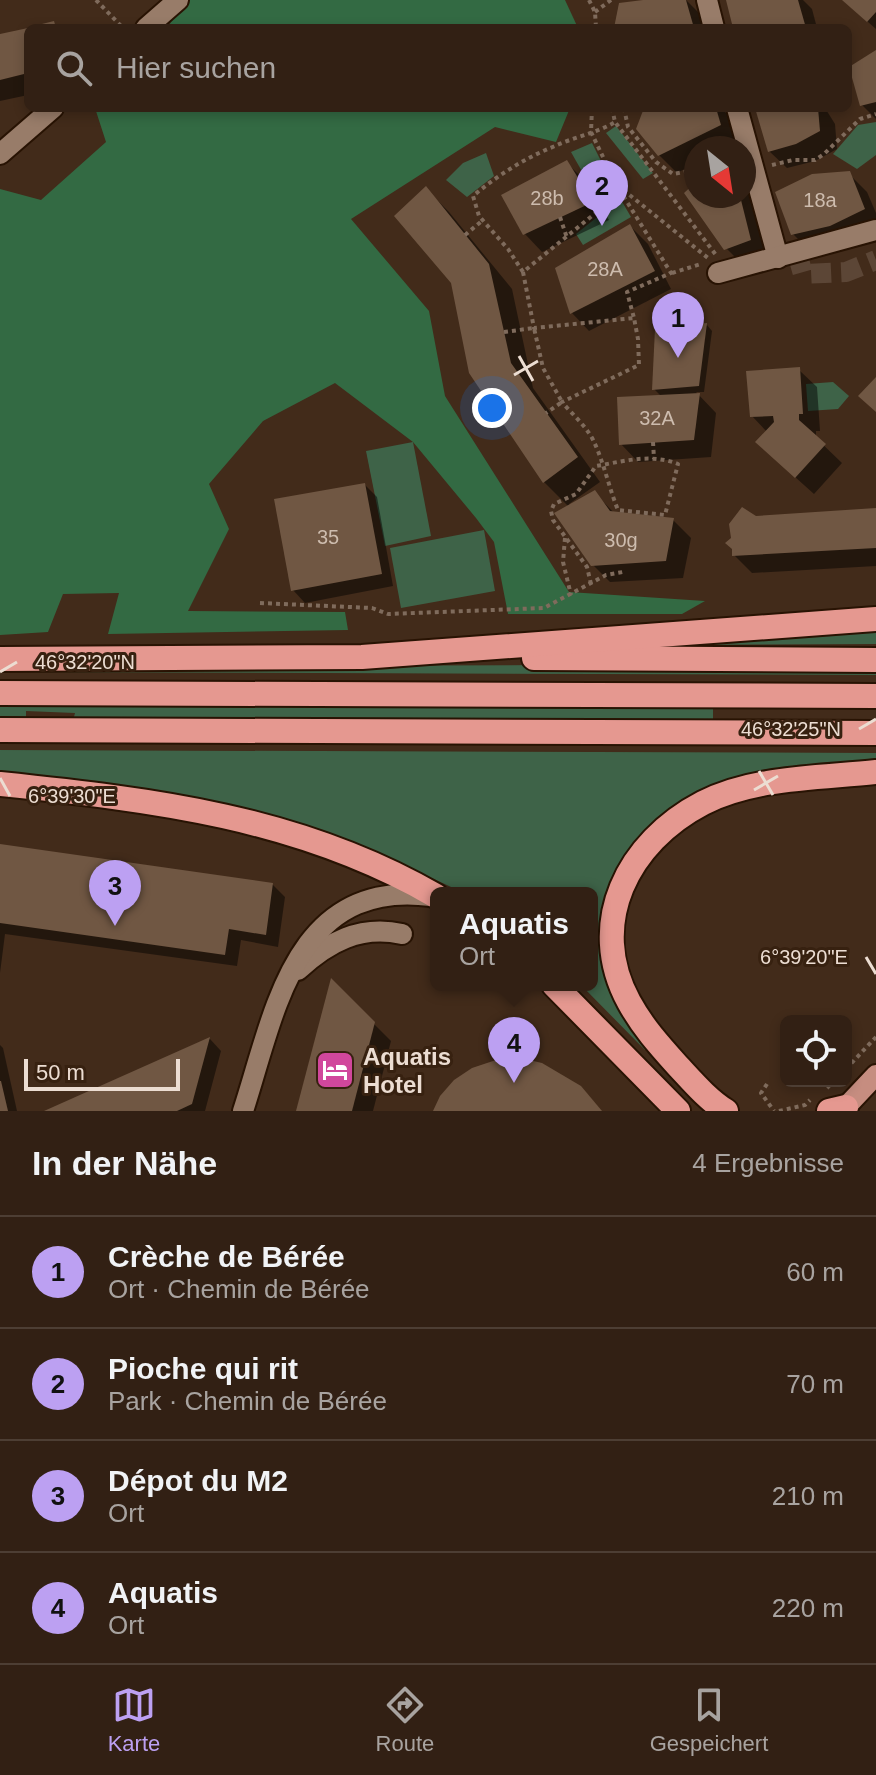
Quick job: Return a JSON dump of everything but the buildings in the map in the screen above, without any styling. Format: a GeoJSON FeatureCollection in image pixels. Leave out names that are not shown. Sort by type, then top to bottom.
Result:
{"type":"FeatureCollection","features":[{"type":"Feature","properties":{"kind":"highway"},"geometry":{"type":"LineString","coordinates":[[362,657],[876,619]]}},
{"type":"Feature","properties":{"kind":"highway"},"geometry":{"type":"LineString","coordinates":[[0,659],[362,657],[876,660]]}},
{"type":"Feature","properties":{"kind":"highway"},"geometry":{"type":"LineString","coordinates":[[0,693],[876,696]]}},
{"type":"Feature","properties":{"kind":"highway"},"geometry":{"type":"LineString","coordinates":[[0,730],[876,733]]}},
{"type":"Feature","properties":{"kind":"highway"},"geometry":{"type":"LineString","coordinates":[[726,1111],[712,1101],[643,1025],[617,974],[612,928],[617,901],[627,875],[641,852],[661,831],[720,795],[784,781],[876,772]]}},
{"type":"Feature","properties":{"kind":"highway"},"geometry":{"type":"LineString","coordinates":[[0,784],[172,805],[258,823],[343,850],[430,893]]}},
{"type":"Feature","properties":{"kind":"highway"},"geometry":{"type":"LineString","coordinates":[[560,991],[678,1111]]}},
{"type":"Feature","properties":{"kind":"main road"},"geometry":{"type":"LineString","coordinates":[[839,1110],[876,1075]]}},
{"type":"Feature","properties":{"kind":"street"},"geometry":{"type":"LineString","coordinates":[[151,24],[178,0]]}},
{"type":"Feature","properties":{"kind":"street"},"geometry":{"type":"LineString","coordinates":[[707,0],[713,24]]}},
{"type":"Feature","properties":{"kind":"street"},"geometry":{"type":"LineString","coordinates":[[0,154],[48,112]]}},
{"type":"Feature","properties":{"kind":"street"},"geometry":{"type":"LineString","coordinates":[[738,112],[778,258]]}},
{"type":"Feature","properties":{"kind":"street"},"geometry":{"type":"LineString","coordinates":[[722,272],[876,230]]}},
{"type":"Feature","properties":{"kind":"street"},"geometry":{"type":"LineString","coordinates":[[243,1111],[292,966],[317,932],[335,917],[359,904],[387,895],[430,895]]}},
{"type":"Feature","properties":{"kind":"street"},"geometry":{"type":"LineString","coordinates":[[283,989],[308,961],[340,939],[364,931],[402,934]]}},
{"type":"Feature","properties":{"kind":"path"},"geometry":{"type":"LineString","coordinates":[[96,0],[119,24]]}},
{"type":"Feature","properties":{"kind":"path"},"geometry":{"type":"LineString","coordinates":[[589,0],[595,12],[596,24]]}},
{"type":"Feature","properties":{"kind":"path"},"geometry":{"type":"LineString","coordinates":[[595,12],[611,0]]}},
{"type":"Feature","properties":{"kind":"path"},"geometry":{"type":"LineString","coordinates":[[592,112],[591,132],[616,184],[671,273]]}},
{"type":"Feature","properties":{"kind":"path"},"geometry":{"type":"LineString","coordinates":[[613,112],[615,122],[715,251],[722,272]]}},
{"type":"Feature","properties":{"kind":"path"},"geometry":{"type":"LineString","coordinates":[[625,112],[628,127],[656,162],[673,174],[684,172]]}},
{"type":"Feature","properties":{"kind":"path"},"geometry":{"type":"LineString","coordinates":[[761,167],[793,160],[815,160],[860,119],[876,114]]}},
{"type":"Feature","properties":{"kind":"path"},"geometry":{"type":"LineString","coordinates":[[591,584],[587,567],[553,520],[551,511],[554,504],[576,494],[596,466],[602,465],[640,458],[666,459],[678,464],[665,515],[618,510],[602,465],[593,439],[562,402],[543,368],[523,272],[483,220],[473,196],[494,178],[554,146],[615,122]]}},
{"type":"Feature","properties":{"kind":"path"},"geometry":{"type":"LineString","coordinates":[[523,272],[598,211],[615,192],[616,184]]}},
{"type":"Feature","properties":{"kind":"path"},"geometry":{"type":"LineString","coordinates":[[546,413],[562,402],[639,365],[638,339],[627,292],[711,260],[616,184]]}},
{"type":"Feature","properties":{"kind":"path"},"geometry":{"type":"LineString","coordinates":[[560,217],[567,238]]}},
{"type":"Feature","properties":{"kind":"path"},"geometry":{"type":"LineString","coordinates":[[465,235],[483,220]]}},
{"type":"Feature","properties":{"kind":"path"},"geometry":{"type":"LineString","coordinates":[[504,332],[634,318]]}},
{"type":"Feature","properties":{"kind":"path"},"geometry":{"type":"LineString","coordinates":[[653,442],[654,459]]}},
{"type":"Feature","properties":{"kind":"path"},"geometry":{"type":"LineString","coordinates":[[565,536],[563,562],[571,595]]}},
{"type":"Feature","properties":{"kind":"path"},"geometry":{"type":"LineString","coordinates":[[260,603],[372,608],[388,614],[544,608],[606,575],[623,572]]}},
{"type":"Feature","properties":{"kind":"path"},"geometry":{"type":"LineString","coordinates":[[852,1063],[876,1037]]}},
{"type":"Feature","properties":{"kind":"path"},"geometry":{"type":"LineString","coordinates":[[767,1084],[761,1093],[763,1100],[774,1111]]}},
{"type":"Feature","properties":{"kind":"green space"},"geometry":{"type":"Polygon","coordinates":[[[186,0],[565,0],[576,24],[170,24],[186,0]]]}},
{"type":"Feature","properties":{"kind":"green space"},"geometry":{"type":"Polygon","coordinates":[[[96,112],[568,112],[556,142],[495,127],[351,219],[429,311],[445,396],[569,592],[705,601],[682,614],[508,614],[494,542],[413,442],[335,383],[263,421],[209,484],[229,529],[188,611],[345,612],[348,630],[108,634],[119,593],[63,594],[48,632],[0,635],[0,189],[41,200],[106,142],[96,112]]]}},
{"type":"Feature","properties":{"kind":"green space"},"geometry":{"type":"Polygon","coordinates":[[[876,122],[876,155],[857,169],[833,154],[858,125],[876,122]]]}},
{"type":"Feature","properties":{"kind":"green space"},"geometry":{"type":"Polygon","coordinates":[[[616,126],[653,173],[643,179],[606,133],[616,126]]]}},
{"type":"Feature","properties":{"kind":"green space"},"geometry":{"type":"Polygon","coordinates":[[[592,143],[613,185],[613,190],[597,198],[571,152],[592,143]]]}},
{"type":"Feature","properties":{"kind":"green space"},"geometry":{"type":"Polygon","coordinates":[[[486,153],[494,176],[467,197],[446,180],[463,163],[486,153]]]}},
{"type":"Feature","properties":{"kind":"green space"},"geometry":{"type":"Polygon","coordinates":[[[617,193],[631,217],[583,245],[576,234],[601,214],[609,198],[617,193]]]}},
{"type":"Feature","properties":{"kind":"green space"},"geometry":{"type":"Polygon","coordinates":[[[833,382],[849,396],[838,409],[808,411],[806,384],[833,382]]]}},
{"type":"Feature","properties":{"kind":"green space"},"geometry":{"type":"Polygon","coordinates":[[[413,442],[431,536],[385,546],[366,451],[413,442]]]}},
{"type":"Feature","properties":{"kind":"green space"},"geometry":{"type":"Polygon","coordinates":[[[484,530],[495,591],[401,608],[390,548],[484,530]]]}},
{"type":"Feature","properties":{"kind":"green space"},"geometry":{"type":"Polygon","coordinates":[[[876,627],[876,644],[677,645],[876,627]]]}},
{"type":"Feature","properties":{"kind":"green space"},"geometry":{"type":"Polygon","coordinates":[[[876,665],[876,675],[6,672],[6,667],[876,665]]]}},
{"type":"Feature","properties":{"kind":"green space"},"geometry":{"type":"Polygon","coordinates":[[[0,704],[713,708],[713,719],[74,717],[75,713],[26,711],[26,717],[0,717],[0,704]]]}},
{"type":"Feature","properties":{"kind":"green space"},"geometry":{"type":"Polygon","coordinates":[[[0,750],[876,753],[876,766],[704,794],[608,903],[651,1046],[645,1050],[587,991],[598,991],[598,887],[451,887],[354,842],[281,818],[198,799],[0,773],[0,750]]]}},
{"type":"Feature","properties":{"kind":"tunnel"},"geometry":{"type":"LineString","coordinates":[[797,253],[803,274],[846,272],[876,260]]}},
{"type":"Feature","properties":{"kind":"place","name":"Pioche qui rit"},"geometry":{"type":"Point","coordinates":[602,226]}},
{"type":"Feature","properties":{"kind":"place","name":"Crèche de Bérée"},"geometry":{"type":"Point","coordinates":[678,358]}},
{"type":"Feature","properties":{"kind":"place","name":"Dépot du M2"},"geometry":{"type":"Point","coordinates":[115,926]}},
{"type":"Feature","properties":{"kind":"place","name":"Aquatis Hotel"},"geometry":{"type":"Point","coordinates":[335,1070]}},
{"type":"Feature","properties":{"kind":"place","name":"Aquatis"},"geometry":{"type":"Point","coordinates":[514,1083]}}]}
